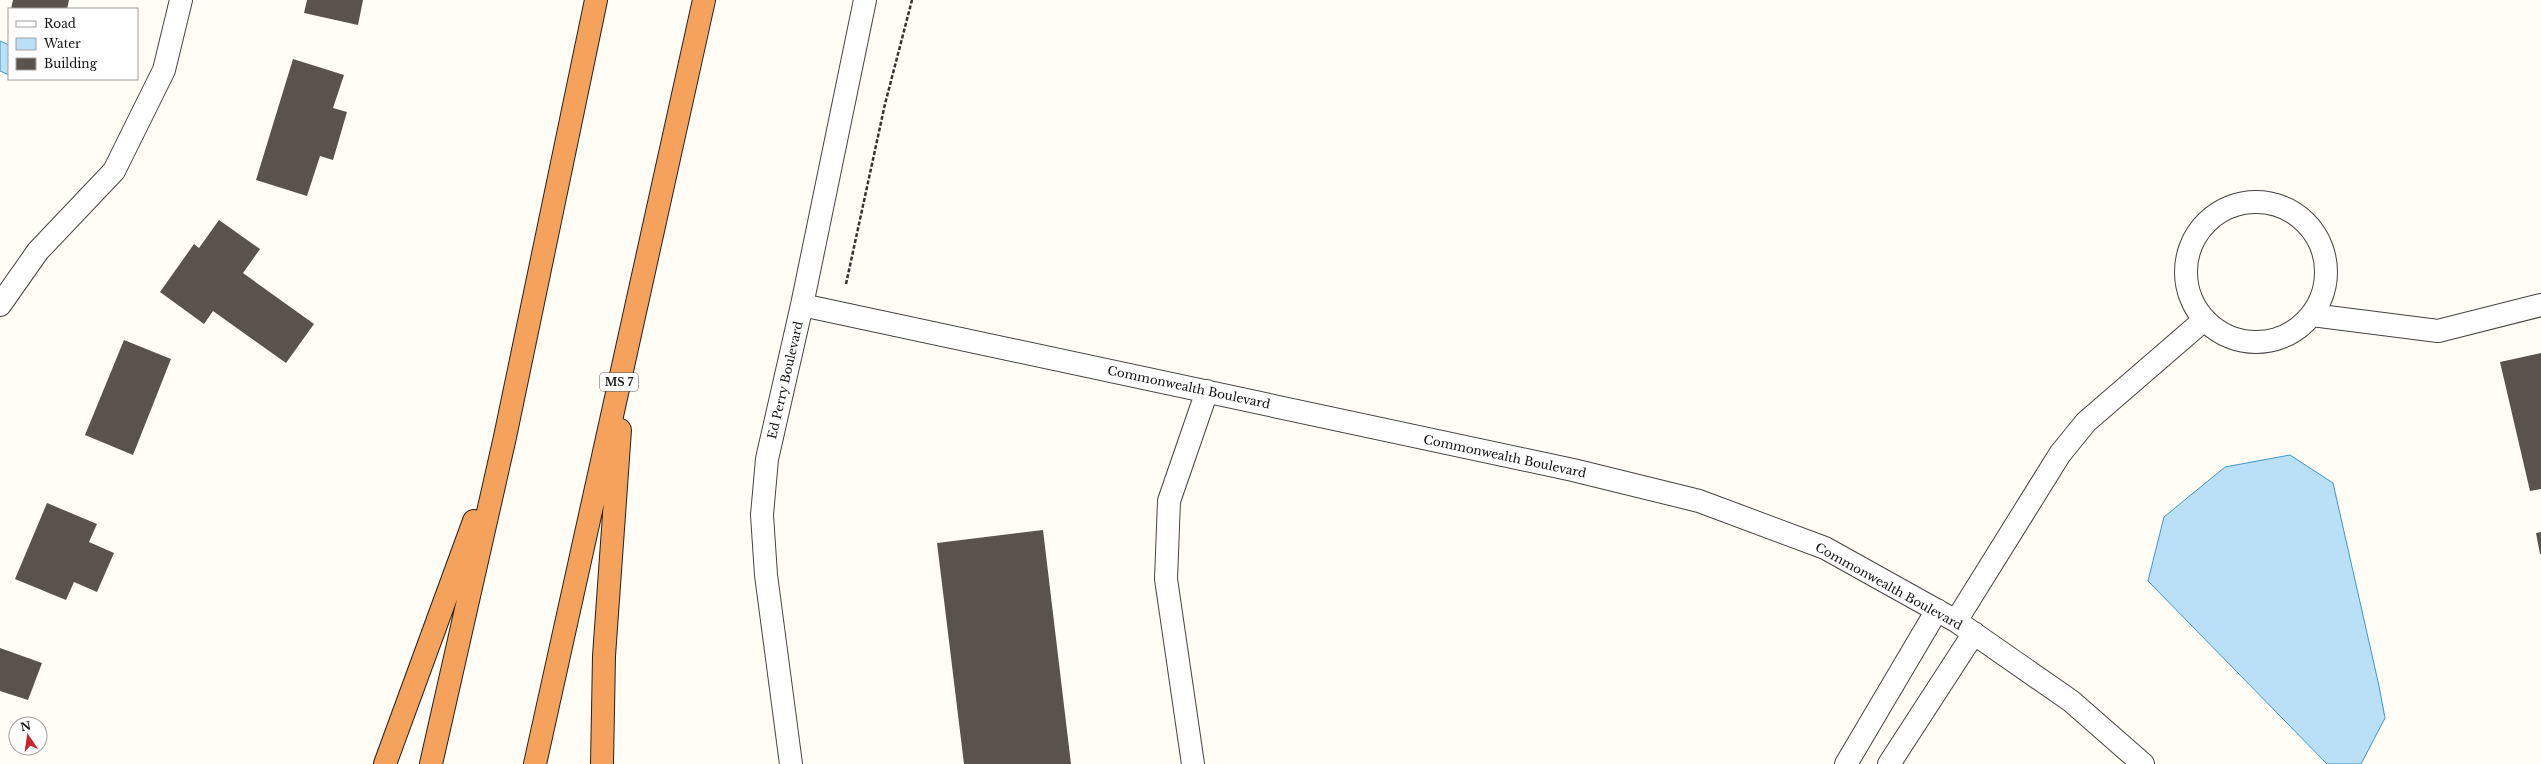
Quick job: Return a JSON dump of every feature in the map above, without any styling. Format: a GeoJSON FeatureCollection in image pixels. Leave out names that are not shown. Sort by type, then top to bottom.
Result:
{"type":"FeatureCollection","features":[{"type":"Feature","properties":{"kind":"highway"},"geometry":{"type":"LineString","coordinates":[[431,764],[505,437],[596,0]]}},
{"type":"Feature","properties":{"kind":"highway","name":"MS 7"},"geometry":{"type":"LineString","coordinates":[[535,764],[704,0]]}},
{"type":"Feature","properties":{"kind":"highway"},"geometry":{"type":"LineString","coordinates":[[602,764],[604,656],[626,353]]}},
{"type":"Feature","properties":{"kind":"highway"},"geometry":{"type":"LineString","coordinates":[[385,764],[505,437]]}},
{"type":"Feature","properties":{"kind":"street"},"geometry":{"type":"LineString","coordinates":[[0,305],[38,251],[114,171],[164,70],[181,0]]}},
{"type":"Feature","properties":{"kind":"street","name":"Ed Perry Boulevard"},"geometry":{"type":"LineString","coordinates":[[791,764],[766,575],[762,515],[767,459],[802,305],[865,0]]}},
{"type":"Feature","properties":{"kind":"street"},"geometry":{"type":"LineString","coordinates":[[2250,202],[2272,204],[2291,212],[2308,225],[2322,245],[2327,269],[2324,294],[2312,315],[2294,331],[2272,341],[2247,342],[2224,335],[2204,320],[2191,300],[2186,276],[2188,255],[2197,235],[2210,219],[2229,208],[2250,202]]}},
{"type":"Feature","properties":{"kind":"street","name":"Commonwealth Boulevard"},"geometry":{"type":"LineString","coordinates":[[802,305],[1573,470],[1699,501],[1825,548],[1937,610],[1965,627],[2071,701],[2143,764]]}},
{"type":"Feature","properties":{"kind":"street"},"geometry":{"type":"LineString","coordinates":[[2312,315],[2438,331],[2541,305]]}},
{"type":"Feature","properties":{"kind":"street"},"geometry":{"type":"LineString","coordinates":[[1889,764],[2060,454],[2086,422],[2204,320]]}},
{"type":"Feature","properties":{"kind":"street"},"geometry":{"type":"LineString","coordinates":[[1193,764],[1166,579],[1169,501],[1207,391]]}},
{"type":"Feature","properties":{"kind":"street"},"geometry":{"type":"LineString","coordinates":[[1846,764],[1937,610]]}},
{"type":"Feature","properties":{"kind":"path"},"geometry":{"type":"LineString","coordinates":[[845,286],[885,104],[912,0]]}},
{"type":"Feature","properties":{"kind":"water"},"geometry":{"type":"Polygon","coordinates":[[[0,41],[8,45],[8,75],[0,71],[0,41]]]}},
{"type":"Feature","properties":{"kind":"water"},"geometry":{"type":"Polygon","coordinates":[[[2290,455],[2333,483],[2385,718],[2361,764],[2327,764],[2148,581],[2164,517],[2225,467],[2290,455]]]}},
{"type":"Feature","properties":{"kind":"building"},"geometry":{"type":"Polygon","coordinates":[[[13,0],[69,0],[67,8],[11,8],[13,0]]]}},
{"type":"Feature","properties":{"kind":"building"},"geometry":{"type":"Polygon","coordinates":[[[307,0],[363,0],[358,25],[304,13],[307,0]]]}},
{"type":"Feature","properties":{"kind":"building"},"geometry":{"type":"Polygon","coordinates":[[[293,59],[344,75],[333,108],[347,112],[333,160],[320,156],[307,196],[256,180],[293,59]]]}},
{"type":"Feature","properties":{"kind":"building"},"geometry":{"type":"Polygon","coordinates":[[[219,220],[260,249],[243,273],[314,324],[286,363],[213,311],[204,324],[160,292],[194,244],[199,248],[219,220]]]}},
{"type":"Feature","properties":{"kind":"building"},"geometry":{"type":"Polygon","coordinates":[[[124,340],[171,359],[133,455],[85,435],[124,340]]]}},
{"type":"Feature","properties":{"kind":"building"},"geometry":{"type":"Polygon","coordinates":[[[2541,353],[2541,489],[2530,491],[2500,362],[2541,353]]]}},
{"type":"Feature","properties":{"kind":"building"},"geometry":{"type":"Polygon","coordinates":[[[47,503],[97,524],[89,542],[114,553],[97,592],[74,582],[66,600],[15,579],[47,503]]]}},
{"type":"Feature","properties":{"kind":"building"},"geometry":{"type":"Polygon","coordinates":[[[1043,530],[1071,764],[964,764],[937,543],[1043,530]]]}},
{"type":"Feature","properties":{"kind":"building"},"geometry":{"type":"Polygon","coordinates":[[[2541,532],[2541,554],[2540,554],[2536,533],[2541,532]]]}},
{"type":"Feature","properties":{"kind":"building"},"geometry":{"type":"Polygon","coordinates":[[[0,648],[42,663],[28,700],[0,691],[0,648]]]}}]}
